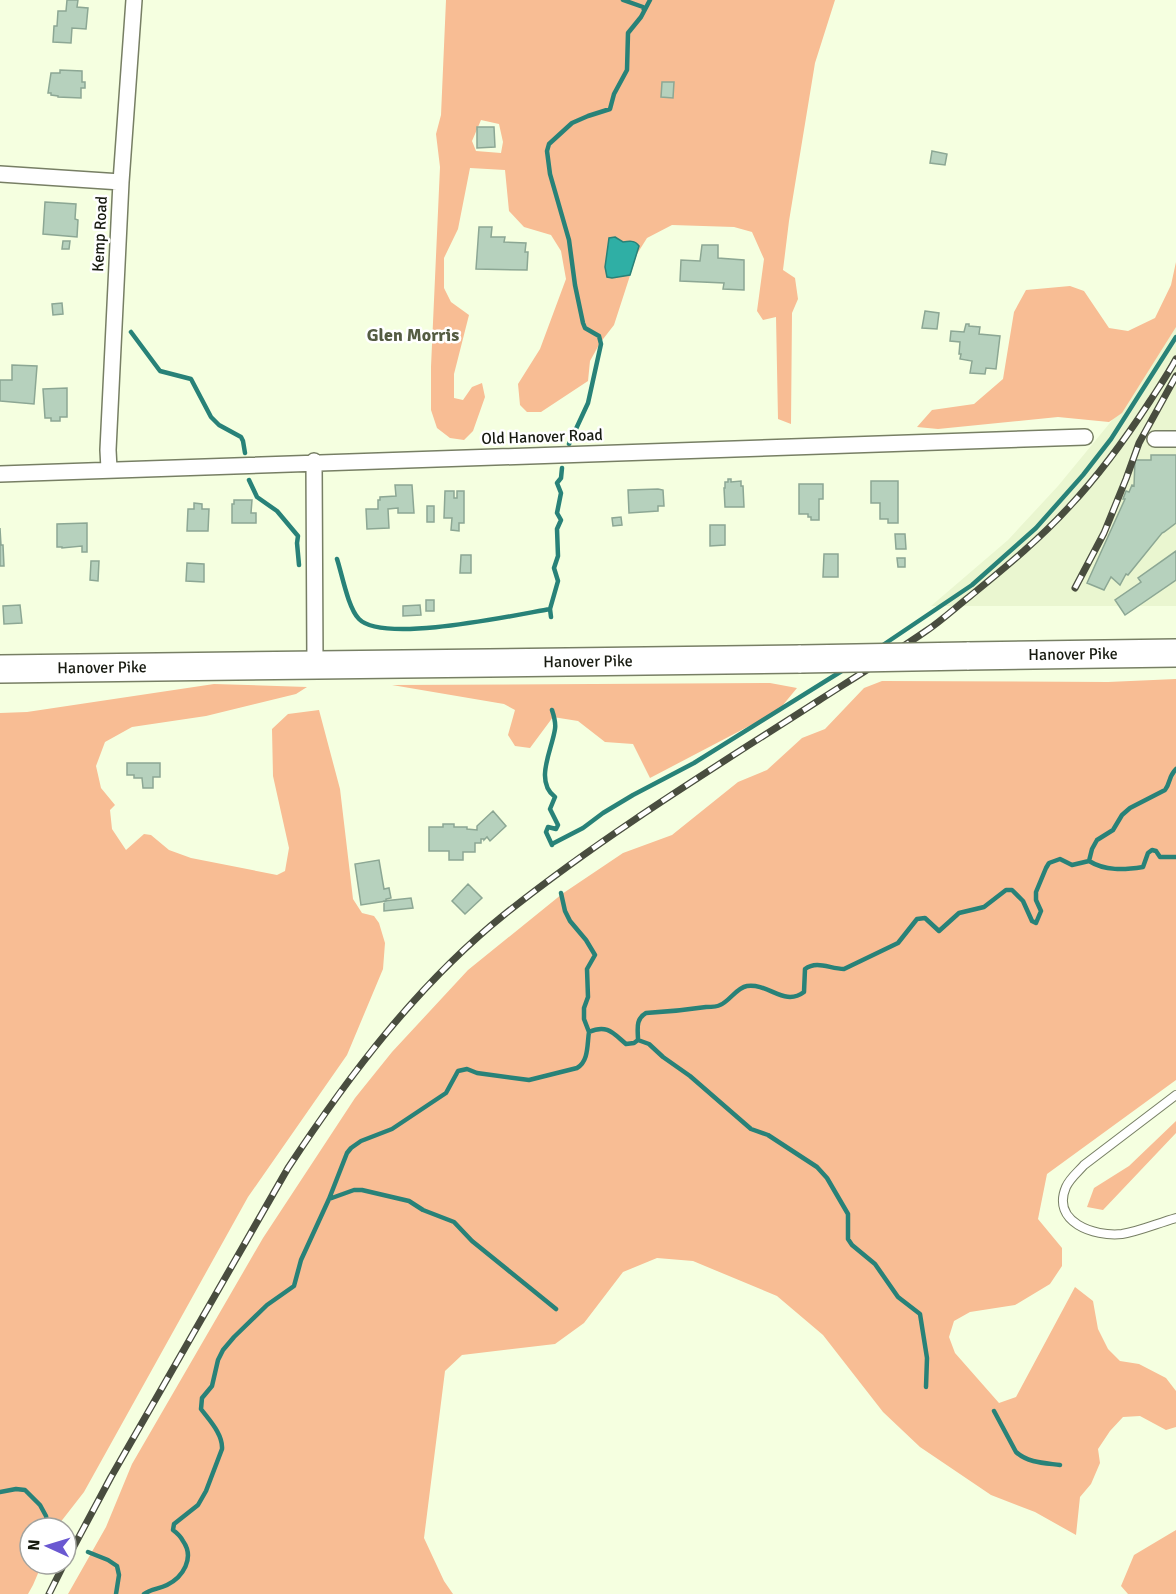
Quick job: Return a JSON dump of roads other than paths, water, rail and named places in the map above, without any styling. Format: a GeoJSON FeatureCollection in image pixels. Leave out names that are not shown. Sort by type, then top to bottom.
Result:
{"type":"FeatureCollection","features":[{"type":"Feature","properties":{"kind":"highway","name":"Hanover Pike"},"geometry":{"type":"LineString","coordinates":[[0,669],[1176,653]]}},
{"type":"Feature","properties":{"kind":"street","name":"Kemp Road"},"geometry":{"type":"LineString","coordinates":[[109,470],[121,182],[134,0]]}},
{"type":"Feature","properties":{"kind":"street"},"geometry":{"type":"LineString","coordinates":[[0,174],[121,182]]}},
{"type":"Feature","properties":{"kind":"street","name":"Old Hanover Road"},"geometry":{"type":"LineString","coordinates":[[0,474],[314,461],[476,458],[1085,437]]}},
{"type":"Feature","properties":{"kind":"street"},"geometry":{"type":"LineString","coordinates":[[1155,440],[1176,439]]}},
{"type":"Feature","properties":{"kind":"street"},"geometry":{"type":"LineString","coordinates":[[314,461],[315,665]]}},
{"type":"Feature","properties":{"kind":"lane"},"geometry":{"type":"LineString","coordinates":[[1176,1095],[1084,1165],[1065,1188],[1063,1199],[1064,1211],[1070,1219],[1079,1226],[1103,1233],[1120,1234],[1176,1218]]}},
{"type":"Feature","properties":{"kind":"water"},"geometry":{"type":"Polygon","coordinates":[[[615,237],[623,242],[634,242],[639,246],[630,275],[612,278],[607,277],[605,267],[609,238],[615,237]]]}},
{"type":"Feature","properties":{"kind":"waterway"},"geometry":{"type":"LineString","coordinates":[[623,0],[643,7],[644,10]]}},
{"type":"Feature","properties":{"kind":"waterway"},"geometry":{"type":"LineString","coordinates":[[569,444],[588,403],[601,344],[599,336],[585,328],[583,323],[569,240],[550,174],[547,151],[549,144],[572,123],[610,109],[614,94],[627,70],[628,33],[641,17],[650,0]]}},
{"type":"Feature","properties":{"kind":"waterway"},"geometry":{"type":"LineString","coordinates":[[131,332],[160,371],[191,379],[211,417],[219,425],[241,437],[245,453]]}},
{"type":"Feature","properties":{"kind":"waterway"},"geometry":{"type":"LineString","coordinates":[[880,647],[972,585],[1036,528],[1111,439],[1176,337]]}},
{"type":"Feature","properties":{"kind":"waterway"},"geometry":{"type":"LineString","coordinates":[[551,617],[550,609],[558,581],[554,568],[558,556],[557,529],[561,520],[557,513],[561,493],[557,483],[561,478],[562,468]]}},
{"type":"Feature","properties":{"kind":"waterway"},"geometry":{"type":"LineString","coordinates":[[249,480],[257,497],[277,511],[298,536],[299,565]]}},
{"type":"Feature","properties":{"kind":"waterway"},"geometry":{"type":"LineString","coordinates":[[337,559],[355,614],[359,619],[373,626],[394,629],[450,626],[550,609]]}},
{"type":"Feature","properties":{"kind":"waterway"},"geometry":{"type":"LineString","coordinates":[[552,844],[583,828],[633,795],[694,763],[845,669]]}},
{"type":"Feature","properties":{"kind":"waterway"},"geometry":{"type":"LineString","coordinates":[[552,710],[555,729],[545,774],[549,790],[555,797],[550,809],[558,825],[556,829],[548,827],[546,832],[552,845]]}},
{"type":"Feature","properties":{"kind":"waterway"},"geometry":{"type":"LineString","coordinates":[[1089,861],[1097,840],[1113,830],[1122,815],[1130,808],[1165,790],[1176,769]]}},
{"type":"Feature","properties":{"kind":"waterway"},"geometry":{"type":"LineString","coordinates":[[638,1040],[640,1018],[646,1013],[717,1006],[747,986],[755,986],[783,996],[797,996],[804,992],[805,969],[810,966],[844,969],[898,943],[917,919],[925,918],[939,931],[959,913],[984,907],[1006,890],[1012,890],[1023,901],[1032,921],[1036,923],[1041,911],[1036,900],[1036,892],[1049,863],[1060,859],[1072,865],[1089,861],[1102,867],[1122,869],[1143,867],[1148,853],[1152,850],[1156,851],[1160,857],[1176,857]]}},
{"type":"Feature","properties":{"kind":"waterway"},"geometry":{"type":"LineString","coordinates":[[561,893],[570,921],[595,955],[587,969],[588,997],[584,1008],[584,1019],[589,1032]]}},
{"type":"Feature","properties":{"kind":"waterway"},"geometry":{"type":"LineString","coordinates":[[589,1032],[605,1029],[626,1044],[638,1040]]}},
{"type":"Feature","properties":{"kind":"waterway"},"geometry":{"type":"LineString","coordinates":[[144,1594],[173,1582],[186,1566],[188,1554],[186,1547],[173,1530],[174,1524],[198,1505],[206,1491],[222,1449],[218,1433],[201,1409],[202,1398],[212,1386],[218,1360],[234,1337],[267,1305],[294,1286],[301,1260],[347,1153],[361,1141],[392,1129],[446,1093],[458,1071],[467,1069],[477,1073],[529,1080],[577,1068],[586,1057],[589,1032]]}},
{"type":"Feature","properties":{"kind":"waterway"},"geometry":{"type":"LineString","coordinates":[[638,1040],[649,1044],[690,1076],[751,1129],[768,1135],[817,1167],[827,1178],[848,1214],[848,1239],[852,1245],[875,1264],[898,1297],[920,1314],[927,1358],[926,1387]]}},
{"type":"Feature","properties":{"kind":"waterway"},"geometry":{"type":"LineString","coordinates":[[329,1199],[354,1190],[362,1190],[409,1201],[423,1210],[454,1222],[472,1241],[556,1309]]}},
{"type":"Feature","properties":{"kind":"waterway"},"geometry":{"type":"LineString","coordinates":[[994,1411],[1016,1452],[1031,1460],[1060,1465]]}},
{"type":"Feature","properties":{"kind":"waterway"},"geometry":{"type":"LineString","coordinates":[[0,1492],[25,1490],[40,1505],[46,1516]]}},
{"type":"Feature","properties":{"kind":"waterway"},"geometry":{"type":"LineString","coordinates":[[88,1552],[117,1566],[119,1575],[116,1594]]}},
{"type":"Feature","properties":{"kind":"railway"},"geometry":{"type":"LineString","coordinates":[[78,1539],[288,1168],[335,1099],[414,1001],[473,941],[581,857],[659,803],[926,631],[1008,565],[1033,543],[1091,482],[1131,429],[1176,359]]}},
{"type":"Feature","properties":{"kind":"railway"},"geometry":{"type":"LineString","coordinates":[[1075,588],[1104,533],[1139,443],[1176,376]]}},
{"type":"Feature","properties":{"kind":"railway"},"geometry":{"type":"LineString","coordinates":[[49,1594],[58,1576]]}},
{"type":"Feature","properties":{"kind":"district","name":"Glen Morris"},"geometry":{"type":"Point","coordinates":[413,335]}}]}
